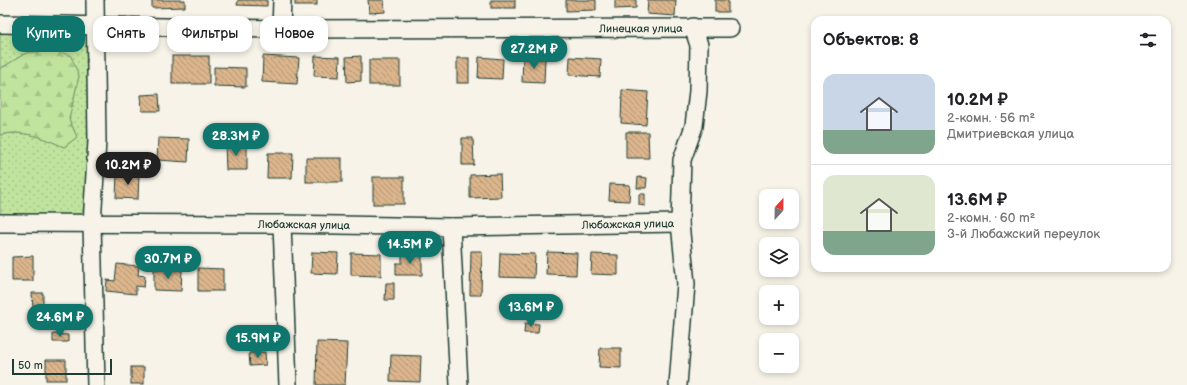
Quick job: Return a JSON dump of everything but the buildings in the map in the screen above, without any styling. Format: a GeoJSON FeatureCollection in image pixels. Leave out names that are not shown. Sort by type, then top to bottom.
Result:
{"type":"FeatureCollection","features":[{"type":"Feature","properties":{"kind":"street"},"geometry":{"type":"LineString","coordinates":[[94,16],[95,0]]}},
{"type":"Feature","properties":{"kind":"street"},"geometry":{"type":"LineString","coordinates":[[281,16],[282,0]]}},
{"type":"Feature","properties":{"kind":"street","name":"Линецкая улица"},"geometry":{"type":"LineString","coordinates":[[0,24],[93,25]]}},
{"type":"Feature","properties":{"kind":"street","name":"Линецкая улица"},"geometry":{"type":"LineString","coordinates":[[159,26],[260,29]]}},
{"type":"Feature","properties":{"kind":"street"},"geometry":{"type":"LineString","coordinates":[[678,385],[686,284],[680,223],[682,160],[694,126],[698,91],[699,45],[693,27]]}},
{"type":"Feature","properties":{"kind":"street","name":"Линецкая улица"},"geometry":{"type":"LineString","coordinates":[[328,29],[730,28]]}},
{"type":"Feature","properties":{"kind":"street"},"geometry":{"type":"LineString","coordinates":[[95,52],[97,141],[92,224],[96,385]]}},
{"type":"Feature","properties":{"kind":"street","name":"Любажская улица"},"geometry":{"type":"LineString","coordinates":[[0,223],[282,224],[451,227],[680,223]]}},
{"type":"Feature","properties":{"kind":"street"},"geometry":{"type":"LineString","coordinates":[[282,224],[288,385]]}},
{"type":"Feature","properties":{"kind":"street"},"geometry":{"type":"LineString","coordinates":[[451,227],[460,385]]}},
{"type":"Feature","properties":{"kind":"green space"},"geometry":{"type":"Polygon","coordinates":[[[0,31],[12,31],[12,52],[85,52],[85,32],[87,32],[90,145],[87,215],[0,214],[0,135],[16,133],[33,135],[64,147],[77,137],[69,119],[79,76],[26,53],[0,69],[0,31]]]}},
{"type":"Feature","properties":{"kind":"green space"},"geometry":{"type":"Polygon","coordinates":[[[60,52],[71,56],[79,76],[69,119],[77,137],[64,147],[33,135],[8,133],[0,135],[0,69],[26,53],[60,52]]]}}]}
